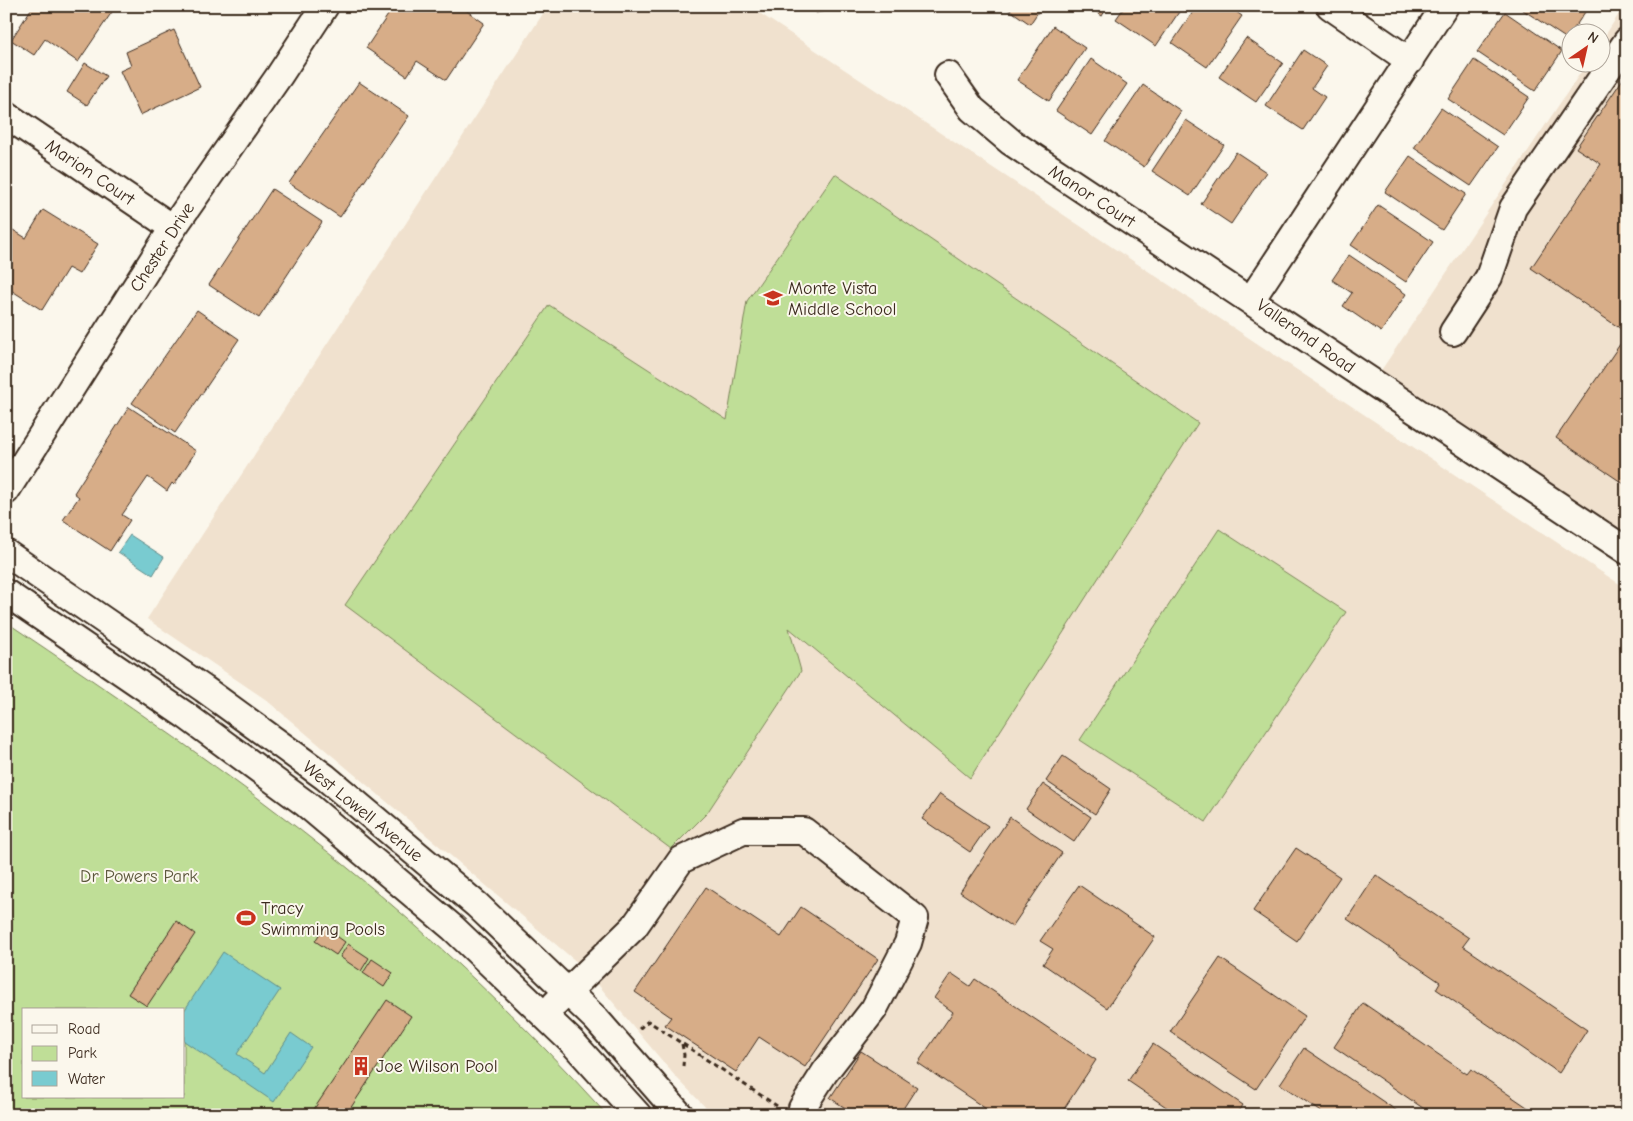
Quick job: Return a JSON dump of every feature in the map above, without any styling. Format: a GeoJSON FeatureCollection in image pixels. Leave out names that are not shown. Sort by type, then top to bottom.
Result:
{"type":"FeatureCollection","features":[{"type":"Feature","properties":{"kind":"street","name":"Chester Drive"},"geometry":{"type":"LineString","coordinates":[[6,491],[173,228],[279,76],[324,6]]}},
{"type":"Feature","properties":{"kind":"street"},"geometry":{"type":"LineString","coordinates":[[1330,6],[1410,61]]}},
{"type":"Feature","properties":{"kind":"street","name":"Vallerand Road"},"geometry":{"type":"LineString","coordinates":[[1445,6],[1251,300],[1627,551]]}},
{"type":"Feature","properties":{"kind":"street"},"geometry":{"type":"LineString","coordinates":[[1452,332],[1489,277],[1513,208],[1627,41]]}},
{"type":"Feature","properties":{"kind":"street","name":"Manor Court"},"geometry":{"type":"LineString","coordinates":[[948,75],[972,110],[1011,142],[1251,300]]}},
{"type":"Feature","properties":{"kind":"street","name":"Marion Court"},"geometry":{"type":"LineString","coordinates":[[6,115],[173,228]]}},
{"type":"Feature","properties":{"kind":"street","name":"West Lowell Avenue"},"geometry":{"type":"LineString","coordinates":[[6,554],[204,689],[325,777],[477,905],[596,1019],[680,1115]]}},
{"type":"Feature","properties":{"kind":"street","name":"West Lowell Avenue"},"geometry":{"type":"LineString","coordinates":[[6,593],[185,716],[306,804],[454,928],[573,1043],[638,1115]]}},
{"type":"Feature","properties":{"kind":"street"},"geometry":{"type":"LineString","coordinates":[[544,1015],[634,927],[681,860],[743,831],[804,831],[915,918],[908,942],[874,1009],[825,1072],[802,1108],[805,1115]]}},
{"type":"Feature","properties":{"kind":"path"},"geometry":{"type":"LineString","coordinates":[[619,1045],[648,1021],[780,1107]]}},
{"type":"Feature","properties":{"kind":"path"},"geometry":{"type":"LineString","coordinates":[[682,1043],[683,1066]]}},
{"type":"Feature","properties":{"kind":"shaded area","name":"Monte Vista Middle School"},"geometry":{"type":"Polygon","coordinates":[[[548,6],[749,6],[1627,589],[1627,1115],[713,1115],[675,1076],[585,969],[265,699],[147,619],[548,6]]]}},
{"type":"Feature","properties":{"kind":"shaded area"},"geometry":{"type":"Polygon","coordinates":[[[1624,6],[1627,6],[1627,540],[1378,375],[1581,72],[1610,72],[1610,28],[1624,6]]]}},
{"type":"Feature","properties":{"kind":"green space"},"geometry":{"type":"Polygon","coordinates":[[[835,174],[1198,423],[970,778],[789,628],[801,671],[707,813],[671,849],[345,605],[549,305],[727,420],[747,301],[835,174]]]}},
{"type":"Feature","properties":{"kind":"green space"},"geometry":{"type":"Polygon","coordinates":[[[1219,529],[1346,612],[1206,822],[1080,740],[1219,529]]]}},
{"type":"Feature","properties":{"kind":"green space","name":"Dr Powers Park"},"geometry":{"type":"Polygon","coordinates":[[[6,622],[215,767],[337,859],[408,919],[477,982],[543,1047],[607,1115],[6,1115],[6,622]]]}},
{"type":"Feature","properties":{"kind":"water"},"geometry":{"type":"Polygon","coordinates":[[[130,535],[164,557],[153,575],[118,552],[130,535]]]}},
{"type":"Feature","properties":{"kind":"water"},"geometry":{"type":"Polygon","coordinates":[[[223,952],[280,990],[237,1054],[265,1073],[291,1033],[311,1047],[274,1102],[185,1042],[185,1009],[223,952]]]}},
{"type":"Feature","properties":{"kind":"building"},"geometry":{"type":"Polygon","coordinates":[[[33,6],[68,6],[76,12],[79,6],[116,6],[78,62],[45,39],[34,55],[11,40],[33,6]]]}},
{"type":"Feature","properties":{"kind":"building"},"geometry":{"type":"Polygon","coordinates":[[[394,6],[460,6],[484,23],[446,80],[417,61],[407,76],[366,48],[394,6]]]}},
{"type":"Feature","properties":{"kind":"building"},"geometry":{"type":"Polygon","coordinates":[[[814,6],[851,6],[816,13],[814,6]]]}},
{"type":"Feature","properties":{"kind":"building"},"geometry":{"type":"Polygon","coordinates":[[[1004,6],[1042,6],[1030,24],[1004,6]]]}},
{"type":"Feature","properties":{"kind":"building"},"geometry":{"type":"Polygon","coordinates":[[[1088,6],[1108,6],[1102,16],[1088,6]]]}},
{"type":"Feature","properties":{"kind":"building"},"geometry":{"type":"Polygon","coordinates":[[[1125,6],[1183,6],[1156,46],[1116,19],[1125,6]]]}},
{"type":"Feature","properties":{"kind":"building"},"geometry":{"type":"Polygon","coordinates":[[[1197,6],[1228,6],[1242,16],[1207,67],[1172,43],[1197,6]]]}},
{"type":"Feature","properties":{"kind":"building"},"geometry":{"type":"Polygon","coordinates":[[[1517,6],[1589,6],[1578,22],[1560,22],[1560,34],[1517,6]]]}},
{"type":"Feature","properties":{"kind":"building"},"geometry":{"type":"Polygon","coordinates":[[[1505,12],[1560,50],[1560,54],[1535,91],[1477,52],[1505,12]]]}},
{"type":"Feature","properties":{"kind":"building"},"geometry":{"type":"Polygon","coordinates":[[[1053,26],[1085,48],[1049,101],[1017,80],[1053,26]]]}},
{"type":"Feature","properties":{"kind":"building"},"geometry":{"type":"Polygon","coordinates":[[[174,30],[200,87],[140,115],[120,71],[131,66],[126,52],[174,30]]]}},
{"type":"Feature","properties":{"kind":"building"},"geometry":{"type":"Polygon","coordinates":[[[1246,38],[1283,63],[1256,102],[1219,77],[1246,38]]]}},
{"type":"Feature","properties":{"kind":"building"},"geometry":{"type":"Polygon","coordinates":[[[1303,50],[1327,66],[1312,88],[1325,97],[1303,130],[1266,106],[1303,50]]]}},
{"type":"Feature","properties":{"kind":"building"},"geometry":{"type":"Polygon","coordinates":[[[1091,59],[1127,84],[1092,135],[1056,111],[1091,59]]]}},
{"type":"Feature","properties":{"kind":"building"},"geometry":{"type":"Polygon","coordinates":[[[1474,60],[1529,97],[1503,135],[1448,99],[1474,60]]]}},
{"type":"Feature","properties":{"kind":"building"},"geometry":{"type":"Polygon","coordinates":[[[85,63],[106,76],[87,105],[67,92],[85,63]]]}},
{"type":"Feature","properties":{"kind":"building"},"geometry":{"type":"Polygon","coordinates":[[[1627,73],[1627,333],[1531,268],[1601,164],[1576,148],[1627,73]]]}},
{"type":"Feature","properties":{"kind":"building"},"geometry":{"type":"Polygon","coordinates":[[[359,82],[409,116],[340,217],[289,183],[359,82]]]}},
{"type":"Feature","properties":{"kind":"building"},"geometry":{"type":"Polygon","coordinates":[[[1143,85],[1181,111],[1144,167],[1105,141],[1143,85]]]}},
{"type":"Feature","properties":{"kind":"building"},"geometry":{"type":"Polygon","coordinates":[[[1441,108],[1498,147],[1471,186],[1414,148],[1441,108]]]}},
{"type":"Feature","properties":{"kind":"building"},"geometry":{"type":"Polygon","coordinates":[[[1186,120],[1224,145],[1190,196],[1152,171],[1186,120]]]}},
{"type":"Feature","properties":{"kind":"building"},"geometry":{"type":"Polygon","coordinates":[[[1236,152],[1266,172],[1231,224],[1201,204],[1236,152]]]}},
{"type":"Feature","properties":{"kind":"building"},"geometry":{"type":"Polygon","coordinates":[[[1410,156],[1466,194],[1442,230],[1385,192],[1410,156]]]}},
{"type":"Feature","properties":{"kind":"building"},"geometry":{"type":"Polygon","coordinates":[[[272,189],[322,222],[259,318],[209,285],[272,189]]]}},
{"type":"Feature","properties":{"kind":"building"},"geometry":{"type":"Polygon","coordinates":[[[1378,205],[1433,242],[1406,282],[1351,245],[1378,205]]]}},
{"type":"Feature","properties":{"kind":"building"},"geometry":{"type":"Polygon","coordinates":[[[43,210],[98,244],[79,274],[68,268],[42,310],[6,287],[6,241],[13,230],[26,238],[43,210]]]}},
{"type":"Feature","properties":{"kind":"building"},"geometry":{"type":"Polygon","coordinates":[[[1349,255],[1406,294],[1381,332],[1343,306],[1352,293],[1332,280],[1349,255]]]}},
{"type":"Feature","properties":{"kind":"building"},"geometry":{"type":"Polygon","coordinates":[[[197,310],[239,339],[175,433],[132,403],[197,310]]]}},
{"type":"Feature","properties":{"kind":"building"},"geometry":{"type":"Polygon","coordinates":[[[1627,334],[1627,486],[1556,438],[1627,334]]]}},
{"type":"Feature","properties":{"kind":"building"},"geometry":{"type":"Polygon","coordinates":[[[129,407],[196,451],[174,485],[172,483],[167,491],[148,477],[122,515],[130,520],[110,551],[63,520],[79,497],[74,493],[129,407]]]}},
{"type":"Feature","properties":{"kind":"building"},"geometry":{"type":"Polygon","coordinates":[[[1063,756],[1111,789],[1095,814],[1046,781],[1063,756]]]}},
{"type":"Feature","properties":{"kind":"building"},"geometry":{"type":"Polygon","coordinates":[[[1043,784],[1091,817],[1074,842],[1026,809],[1043,784]]]}},
{"type":"Feature","properties":{"kind":"building"},"geometry":{"type":"Polygon","coordinates":[[[940,794],[988,826],[970,852],[922,819],[940,794]]]}},
{"type":"Feature","properties":{"kind":"building"},"geometry":{"type":"Polygon","coordinates":[[[1010,817],[1062,853],[1012,927],[960,892],[1010,817]]]}},
{"type":"Feature","properties":{"kind":"building"},"geometry":{"type":"Polygon","coordinates":[[[1296,848],[1340,877],[1297,941],[1253,911],[1296,848]]]}},
{"type":"Feature","properties":{"kind":"building"},"geometry":{"type":"Polygon","coordinates":[[[1376,875],[1469,938],[1463,946],[1587,1030],[1559,1073],[1436,989],[1440,982],[1347,919],[1376,875]]]}},
{"type":"Feature","properties":{"kind":"building"},"geometry":{"type":"Polygon","coordinates":[[[1079,885],[1155,937],[1107,1008],[1043,964],[1053,949],[1040,941],[1079,885]]]}},
{"type":"Feature","properties":{"kind":"building"},"geometry":{"type":"Polygon","coordinates":[[[706,887],[781,937],[801,907],[878,959],[805,1067],[759,1037],[736,1072],[665,1025],[671,1017],[635,992],[706,887]]]}},
{"type":"Feature","properties":{"kind":"building"},"geometry":{"type":"Polygon","coordinates":[[[176,921],[195,934],[147,1006],[128,994],[176,921]]]}},
{"type":"Feature","properties":{"kind":"building"},"geometry":{"type":"Polygon","coordinates":[[[324,927],[345,942],[336,955],[315,941],[324,927]]]}},
{"type":"Feature","properties":{"kind":"building"},"geometry":{"type":"Polygon","coordinates":[[[348,944],[369,958],[361,971],[340,957],[348,944]]]}},
{"type":"Feature","properties":{"kind":"building"},"geometry":{"type":"Polygon","coordinates":[[[1220,958],[1305,1016],[1256,1089],[1170,1032],[1220,958]]]}},
{"type":"Feature","properties":{"kind":"building"},"geometry":{"type":"Polygon","coordinates":[[[372,959],[393,973],[384,987],[363,973],[372,959]]]}},
{"type":"Feature","properties":{"kind":"building"},"geometry":{"type":"Polygon","coordinates":[[[951,973],[970,986],[975,979],[1096,1060],[1060,1115],[995,1115],[918,1063],[953,1012],[934,998],[951,973]]]}},
{"type":"Feature","properties":{"kind":"building","name":"Joe Wilson Pool"},"geometry":{"type":"Polygon","coordinates":[[[387,1000],[411,1016],[346,1115],[310,1115],[387,1000]]]}},
{"type":"Feature","properties":{"kind":"building"},"geometry":{"type":"Polygon","coordinates":[[[1363,1003],[1467,1074],[1471,1069],[1533,1111],[1530,1115],[1446,1115],[1441,1111],[1438,1115],[1433,1115],[1334,1047],[1363,1003]]]}},
{"type":"Feature","properties":{"kind":"building"},"geometry":{"type":"Polygon","coordinates":[[[1153,1044],[1243,1105],[1237,1115],[1178,1115],[1128,1081],[1153,1044]]]}},
{"type":"Feature","properties":{"kind":"building"},"geometry":{"type":"Polygon","coordinates":[[[1304,1048],[1403,1115],[1326,1115],[1280,1084],[1304,1048]]]}},
{"type":"Feature","properties":{"kind":"building"},"geometry":{"type":"Polygon","coordinates":[[[861,1051],[917,1087],[899,1115],[856,1115],[830,1098],[861,1051]]]}},
{"type":"Feature","properties":{"kind":"place","name":"Monte Vista Middle School"},"geometry":{"type":"Point","coordinates":[773,298]}},
{"type":"Feature","properties":{"kind":"place","name":"Tracy Swimming Pools"},"geometry":{"type":"Point","coordinates":[246,918]}},
{"type":"Feature","properties":{"kind":"place","name":"Joe Wilson Pool"},"geometry":{"type":"Point","coordinates":[361,1066]}}]}
